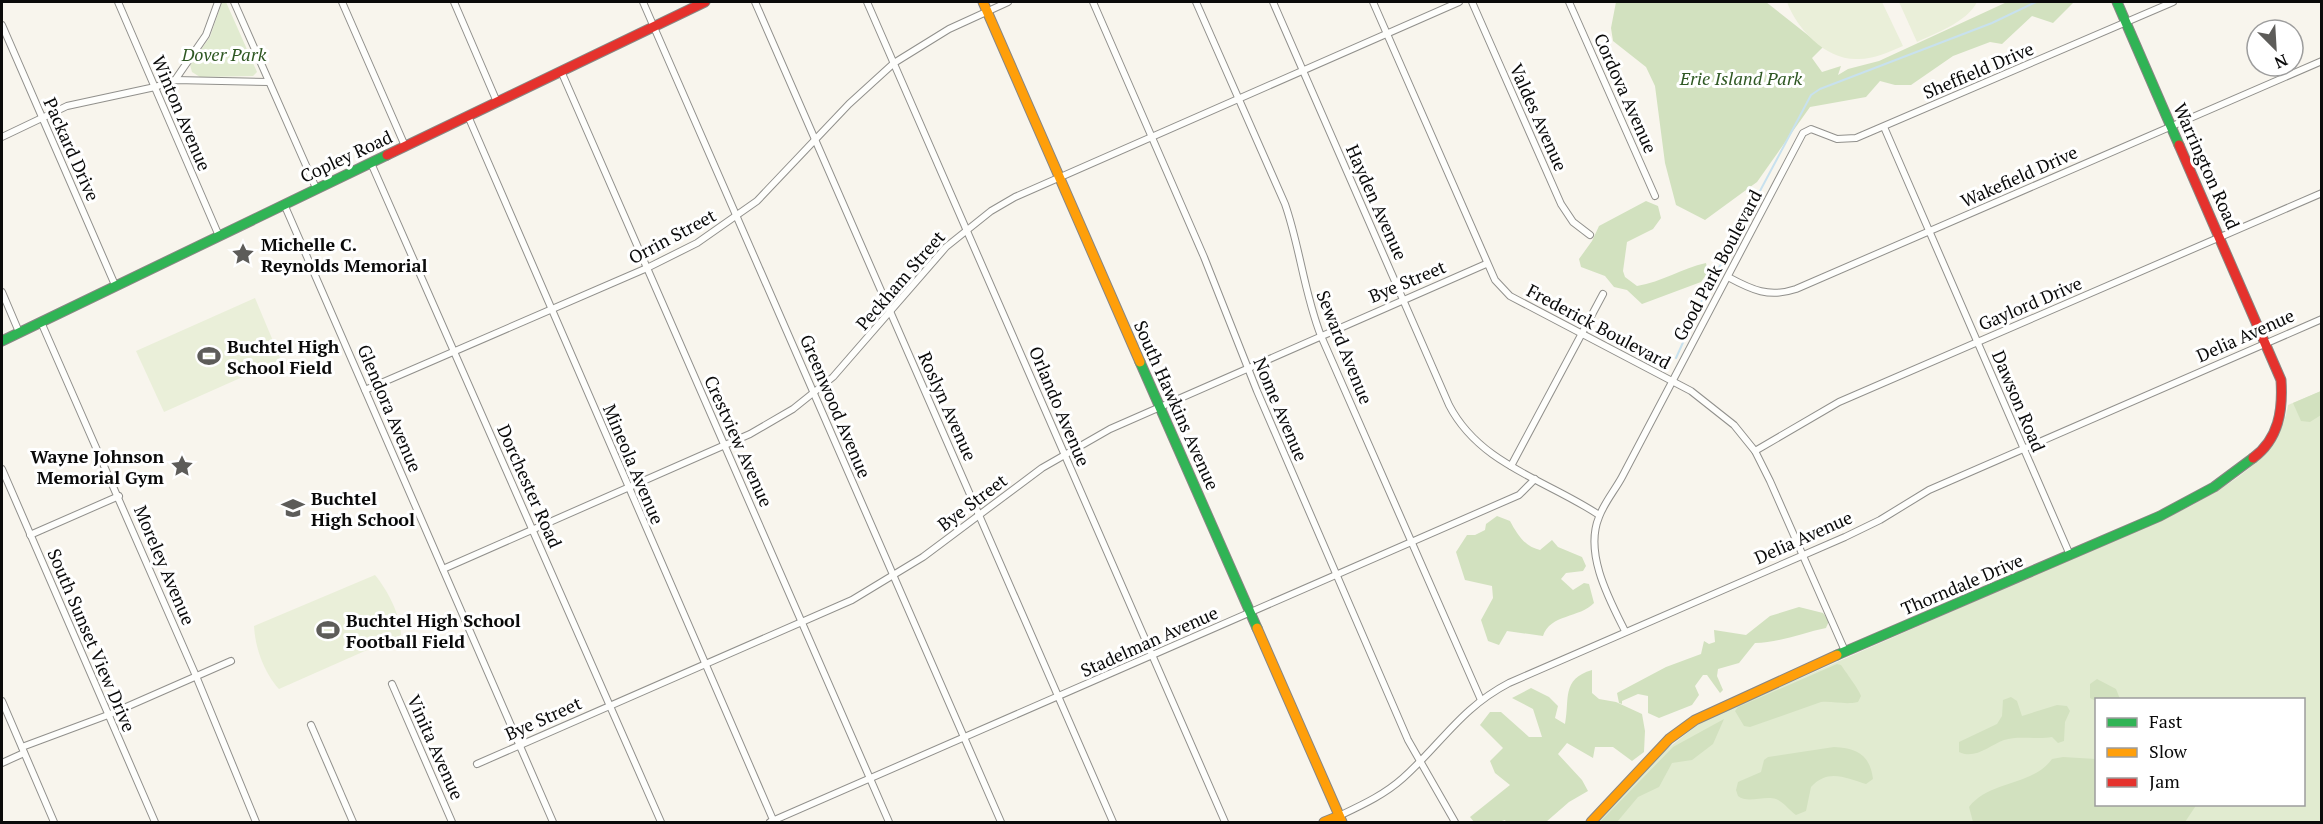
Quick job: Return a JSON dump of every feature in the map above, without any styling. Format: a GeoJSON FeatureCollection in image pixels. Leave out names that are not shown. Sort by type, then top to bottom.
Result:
{"type":"FeatureCollection","features":[{"type":"Feature","properties":{"kind":"main road","name":"Copley Road"},"geometry":{"type":"LineString","coordinates":[[2,341],[705,2]]}},
{"type":"Feature","properties":{"kind":"main road","name":"Warrington Road"},"geometry":{"type":"LineString","coordinates":[[2117,2],[2266,344]]}},
{"type":"Feature","properties":{"kind":"main road","name":"South Hawkins Avenue"},"geometry":{"type":"LineString","coordinates":[[985,6],[1341,819]]}},
{"type":"Feature","properties":{"kind":"main road","name":"Thorndale Drive"},"geometry":{"type":"LineString","coordinates":[[1591,822],[1651,757],[1684,727],[1712,711],[2188,502],[2226,479],[2268,444],[2280,419],[2283,394],[2281,380],[2266,344]]}},
{"type":"Feature","properties":{"kind":"main road","name":"Delia Avenue"},"geometry":{"type":"LineString","coordinates":[[1324,822],[1341,819]]}},
{"type":"Feature","properties":{"kind":"street","name":"Winton Avenue"},"geometry":{"type":"LineString","coordinates":[[118,2],[219,236]]}},
{"type":"Feature","properties":{"kind":"street"},"geometry":{"type":"LineString","coordinates":[[175,80],[206,35],[218,2]]}},
{"type":"Feature","properties":{"kind":"street"},"geometry":{"type":"LineString","coordinates":[[234,2],[316,188]]}},
{"type":"Feature","properties":{"kind":"street"},"geometry":{"type":"LineString","coordinates":[[342,2],[405,146]]}},
{"type":"Feature","properties":{"kind":"street"},"geometry":{"type":"LineString","coordinates":[[454,2],[497,102]]}},
{"type":"Feature","properties":{"kind":"street","name":"Greenwood Avenue"},"geometry":{"type":"LineString","coordinates":[[643,2],[1001,822]]}},
{"type":"Feature","properties":{"kind":"street","name":"Roslyn Avenue"},"geometry":{"type":"LineString","coordinates":[[755,2],[1113,822]]}},
{"type":"Feature","properties":{"kind":"street","name":"Orlando Avenue"},"geometry":{"type":"LineString","coordinates":[[867,2],[1225,822]]}},
{"type":"Feature","properties":{"kind":"street","name":"Orrin Street"},"geometry":{"type":"LineString","coordinates":[[365,390],[647,268],[697,243],[737,217],[770,189],[857,96],[894,63],[985,6],[1008,2]]}},
{"type":"Feature","properties":{"kind":"street","name":"Nome Avenue"},"geometry":{"type":"LineString","coordinates":[[1093,2],[1204,257],[1247,368],[1336,576],[1419,763],[1455,822]]}},
{"type":"Feature","properties":{"kind":"street","name":"Seward Avenue"},"geometry":{"type":"LineString","coordinates":[[1196,2],[1288,213],[1309,302],[1321,336],[1481,700]]}},
{"type":"Feature","properties":{"kind":"street","name":"Hayden Avenue"},"geometry":{"type":"LineString","coordinates":[[1273,2],[1403,300],[1460,424],[1484,450],[1599,515]]}},
{"type":"Feature","properties":{"kind":"street","name":"Frederick Boulevard"},"geometry":{"type":"LineString","coordinates":[[1373,2],[1486,264],[1495,280],[1510,296],[1672,382],[1722,413],[1755,451],[1845,651]]}},
{"type":"Feature","properties":{"kind":"street","name":"Peckham Street"},"geometry":{"type":"LineString","coordinates":[[443,569],[725,445],[779,418],[814,394],[847,363],[934,259],[967,228],[1015,197],[1238,97],[1460,2]]}},
{"type":"Feature","properties":{"kind":"street","name":"Valdes Avenue"},"geometry":{"type":"LineString","coordinates":[[1472,2],[1561,204],[1573,222],[1590,235]]}},
{"type":"Feature","properties":{"kind":"street","name":"Cordova Avenue"},"geometry":{"type":"LineString","coordinates":[[1569,2],[1655,196]]}},
{"type":"Feature","properties":{"kind":"street","name":"Sheffield Drive"},"geometry":{"type":"LineString","coordinates":[[1799,141],[1806,130],[1810,129],[1837,139],[1846,139],[1884,127],[2173,2]]}},
{"type":"Feature","properties":{"kind":"street","name":"Packard Drive"},"geometry":{"type":"LineString","coordinates":[[2,25],[115,285]]}},
{"type":"Feature","properties":{"kind":"street","name":"Wakefield Drive"},"geometry":{"type":"LineString","coordinates":[[1728,277],[1761,293],[1784,293],[2322,61]]}},
{"type":"Feature","properties":{"kind":"street","name":"Crestview Avenue"},"geometry":{"type":"LineString","coordinates":[[561,71],[889,822]]}},
{"type":"Feature","properties":{"kind":"street"},"geometry":{"type":"LineString","coordinates":[[2,137],[41,116],[67,106],[155,87],[175,80],[269,82]]}},
{"type":"Feature","properties":{"kind":"street","name":"Mineola Avenue"},"geometry":{"type":"LineString","coordinates":[[468,116],[553,308],[628,488],[773,822]]}},
{"type":"Feature","properties":{"kind":"street","name":"Dawson Road"},"geometry":{"type":"LineString","coordinates":[[1884,127],[2070,555]]}},
{"type":"Feature","properties":{"kind":"street","name":"Good Park Boulevard"},"geometry":{"type":"LineString","coordinates":[[1625,631],[1597,561],[1596,528],[1599,515],[1799,141]]}},
{"type":"Feature","properties":{"kind":"street","name":"Dorchester Road"},"geometry":{"type":"LineString","coordinates":[[371,163],[661,822]]}},
{"type":"Feature","properties":{"kind":"street","name":"Gaylord Drive"},"geometry":{"type":"LineString","coordinates":[[1755,451],[1839,402],[2322,193]]}},
{"type":"Feature","properties":{"kind":"street","name":"Glendora Avenue"},"geometry":{"type":"LineString","coordinates":[[284,204],[553,822]]}},
{"type":"Feature","properties":{"kind":"street","name":"Bye Street"},"geometry":{"type":"LineString","coordinates":[[477,764],[852,600],[894,576],[1064,454],[1110,429],[1486,264]]}},
{"type":"Feature","properties":{"kind":"street"},"geometry":{"type":"LineString","coordinates":[[2,292],[19,333]]}},
{"type":"Feature","properties":{"kind":"street"},"geometry":{"type":"LineString","coordinates":[[1511,466],[1604,294]]}},
{"type":"Feature","properties":{"kind":"street","name":"Delia Avenue"},"geometry":{"type":"LineString","coordinates":[[1341,819],[1382,794],[1419,763],[1454,722],[1481,700],[1509,682],[1869,526],[1929,490],[2322,319]]}},
{"type":"Feature","properties":{"kind":"street","name":"Moreley Avenue"},"geometry":{"type":"LineString","coordinates":[[41,322],[119,496],[256,822]]}},
{"type":"Feature","properties":{"kind":"street","name":"South Sunset View Drive"},"geometry":{"type":"LineString","coordinates":[[2,470],[155,822]]}},
{"type":"Feature","properties":{"kind":"street","name":"Stadelman Avenue"},"geometry":{"type":"LineString","coordinates":[[773,822],[1519,495],[1535,479]]}},
{"type":"Feature","properties":{"kind":"street"},"geometry":{"type":"LineString","coordinates":[[30,534],[119,496]]}},
{"type":"Feature","properties":{"kind":"street"},"geometry":{"type":"LineString","coordinates":[[2,763],[23,750],[231,661]]}},
{"type":"Feature","properties":{"kind":"street","name":"Vinita Avenue"},"geometry":{"type":"LineString","coordinates":[[392,684],[452,822]]}},
{"type":"Feature","properties":{"kind":"street"},"geometry":{"type":"LineString","coordinates":[[2,701],[54,822]]}},
{"type":"Feature","properties":{"kind":"street"},"geometry":{"type":"LineString","coordinates":[[311,725],[353,822]]}},
{"type":"Feature","properties":{"kind":"green space","name":"Dover Park"},"geometry":{"type":"Polygon","coordinates":[[[222,2],[226,2],[257,72],[253,76],[200,77],[192,72],[190,65],[210,37],[222,2]]]}},
{"type":"Feature","properties":{"kind":"green space","name":"Erie Island Park"},"geometry":{"type":"Polygon","coordinates":[[[1616,2],[1766,2],[1823,47],[1812,58],[1822,72],[1841,66],[1838,75],[1848,69],[1879,61],[2007,2],[2074,2],[2053,23],[2032,16],[2002,44],[1990,42],[1953,56],[1911,85],[1895,85],[1880,81],[1866,97],[1810,107],[1757,182],[1705,220],[1676,205],[1665,163],[1655,86],[1646,67],[1613,41],[1611,28],[1616,2]]]}},
{"type":"Feature","properties":{"kind":"green space"},"geometry":{"type":"Polygon","coordinates":[[[1787,2],[1882,2],[1903,46],[1865,59],[1835,55],[1824,49],[1805,32],[1787,2]]]}},
{"type":"Feature","properties":{"kind":"green space"},"geometry":{"type":"Polygon","coordinates":[[[1899,2],[1977,2],[1959,21],[1917,42],[1899,2]]]}},
{"type":"Feature","properties":{"kind":"green space"},"geometry":{"type":"Polygon","coordinates":[[[1646,201],[1658,206],[1661,218],[1653,229],[1627,242],[1623,271],[1625,277],[1637,286],[1706,263],[1708,272],[1701,282],[1642,304],[1627,290],[1614,287],[1605,276],[1581,267],[1579,259],[1599,226],[1646,201]]]}},
{"type":"Feature","properties":{"kind":"green space","name":"Buchtel High School Field"},"geometry":{"type":"Polygon","coordinates":[[[255,298],[281,360],[164,412],[136,351],[255,298]]]}},
{"type":"Feature","properties":{"kind":"green space"},"geometry":{"type":"Polygon","coordinates":[[[2321,391],[2321,822],[1597,822],[1662,753],[1701,722],[2189,507],[2237,478],[2251,466],[2275,440],[2288,405],[2321,391]]]}},
{"type":"Feature","properties":{"kind":"green space"},"geometry":{"type":"Polygon","coordinates":[[[2321,391],[2321,415],[2310,422],[2301,421],[2293,403],[2321,391]]]}},
{"type":"Feature","properties":{"kind":"green space"},"geometry":{"type":"Polygon","coordinates":[[[1497,516],[1510,521],[1522,539],[1530,546],[1540,550],[1552,540],[1558,547],[1582,557],[1586,566],[1583,571],[1566,573],[1561,579],[1573,590],[1584,583],[1589,584],[1594,603],[1552,624],[1543,636],[1507,631],[1499,645],[1488,641],[1481,620],[1493,598],[1492,586],[1465,580],[1456,552],[1467,535],[1475,535],[1485,530],[1486,524],[1497,516]]]}},
{"type":"Feature","properties":{"kind":"green space","name":"Buchtel High School Football Field"},"geometry":{"type":"Polygon","coordinates":[[[375,575],[392,603],[401,635],[279,689],[261,659],[254,626],[375,575]]]}},
{"type":"Feature","properties":{"kind":"green space"},"geometry":{"type":"Polygon","coordinates":[[[1799,607],[1823,613],[1829,621],[1826,628],[1781,640],[1755,643],[1739,663],[1718,669],[1717,676],[1723,690],[1720,693],[1707,675],[1703,675],[1695,686],[1699,695],[1692,705],[1659,718],[1648,713],[1648,696],[1638,694],[1622,701],[1622,704],[1619,703],[1617,693],[1666,667],[1701,654],[1704,641],[1709,644],[1715,642],[1714,630],[1746,635],[1770,616],[1799,607]]]}},
{"type":"Feature","properties":{"kind":"green space"},"geometry":{"type":"Polygon","coordinates":[[[1837,664],[1841,665],[1860,693],[1858,702],[1821,702],[1750,727],[1744,726],[1735,711],[1738,707],[1837,664]]]}},
{"type":"Feature","properties":{"kind":"green space"},"geometry":{"type":"Polygon","coordinates":[[[1592,670],[1592,693],[1599,699],[1616,702],[1642,714],[1645,731],[1644,752],[1632,761],[1613,747],[1595,747],[1593,758],[1567,743],[1558,754],[1582,780],[1588,791],[1569,802],[1546,822],[1506,822],[1505,820],[1474,822],[1470,817],[1510,785],[1495,773],[1490,761],[1503,748],[1480,725],[1490,712],[1501,712],[1529,737],[1542,737],[1533,709],[1512,698],[1531,688],[1549,697],[1558,706],[1555,718],[1565,724],[1571,684],[1582,674],[1592,670]]]}},
{"type":"Feature","properties":{"kind":"green space"},"geometry":{"type":"Polygon","coordinates":[[[2097,679],[2116,689],[2120,698],[2095,698],[2095,700],[2090,698],[2090,684],[2097,679]]]}},
{"type":"Feature","properties":{"kind":"green space"},"geometry":{"type":"Polygon","coordinates":[[[2011,697],[2017,701],[2022,716],[2057,705],[2067,706],[2070,711],[2065,722],[2064,741],[2058,743],[2052,737],[2016,738],[2004,740],[1977,753],[1959,752],[1959,742],[1997,724],[2002,716],[2003,700],[2011,697]]]}},
{"type":"Feature","properties":{"kind":"green space"},"geometry":{"type":"Polygon","coordinates":[[[1724,719],[1713,744],[1692,760],[1672,763],[1659,787],[1638,797],[1617,822],[1600,822],[1673,747],[1724,719]]]}},
{"type":"Feature","properties":{"kind":"green space"},"geometry":{"type":"Polygon","coordinates":[[[1834,747],[1849,749],[1861,754],[1869,764],[1873,779],[1866,784],[1837,776],[1817,781],[1811,787],[1806,811],[1796,815],[1776,799],[1746,799],[1738,796],[1736,790],[1738,782],[1761,772],[1764,760],[1768,757],[1834,747]]]}},
{"type":"Feature","properties":{"kind":"green space"},"geometry":{"type":"Polygon","coordinates":[[[2063,757],[2095,759],[2095,806],[2195,806],[2185,822],[1973,822],[1969,807],[1978,798],[1999,787],[2034,774],[2052,759],[2063,757]]]}},
{"type":"Feature","properties":{"kind":"waterway"},"geometry":{"type":"LineString","coordinates":[[1676,358],[1703,298],[1811,95],[1820,89],[1992,23],[2036,2]]}},
{"type":"Feature","properties":{"kind":"traffic: fast"},"geometry":{"type":"LineString","coordinates":[[2117,2],[2179,145]]}},
{"type":"Feature","properties":{"kind":"traffic: fast"},"geometry":{"type":"LineString","coordinates":[[2,341],[387,155]]}},
{"type":"Feature","properties":{"kind":"traffic: fast"},"geometry":{"type":"LineString","coordinates":[[1140,362],[1257,628]]}},
{"type":"Feature","properties":{"kind":"traffic: fast"},"geometry":{"type":"LineString","coordinates":[[1837,655],[2160,516],[2214,487],[2253,458]]}},
{"type":"Feature","properties":{"kind":"traffic: slow"},"geometry":{"type":"LineString","coordinates":[[983,2],[1140,362]]}},
{"type":"Feature","properties":{"kind":"traffic: slow"},"geometry":{"type":"LineString","coordinates":[[1257,628],[1342,822]]}},
{"type":"Feature","properties":{"kind":"traffic: slow"},"geometry":{"type":"LineString","coordinates":[[1591,822],[1669,739],[1695,720],[1837,655]]}},
{"type":"Feature","properties":{"kind":"traffic: slow"},"geometry":{"type":"LineString","coordinates":[[1324,822],[1339,816]]}},
{"type":"Feature","properties":{"kind":"traffic: jam"},"geometry":{"type":"LineString","coordinates":[[387,155],[705,2]]}},
{"type":"Feature","properties":{"kind":"traffic: jam"},"geometry":{"type":"LineString","coordinates":[[2179,145],[2281,380],[2278,423],[2269,442],[2253,458]]}},
{"type":"Feature","properties":{"kind":"place","name":"Michelle C. Reynolds Memorial"},"geometry":{"type":"Point","coordinates":[243,254]}},
{"type":"Feature","properties":{"kind":"place","name":"Buchtel High School Field"},"geometry":{"type":"Point","coordinates":[209,356]}},
{"type":"Feature","properties":{"kind":"place","name":"Wayne Johnson Memorial Gym"},"geometry":{"type":"Point","coordinates":[182,466]}},
{"type":"Feature","properties":{"kind":"place","name":"Buchtel High School"},"geometry":{"type":"Point","coordinates":[293,508]}},
{"type":"Feature","properties":{"kind":"place","name":"Buchtel High School Football Field"},"geometry":{"type":"Point","coordinates":[328,630]}}]}
